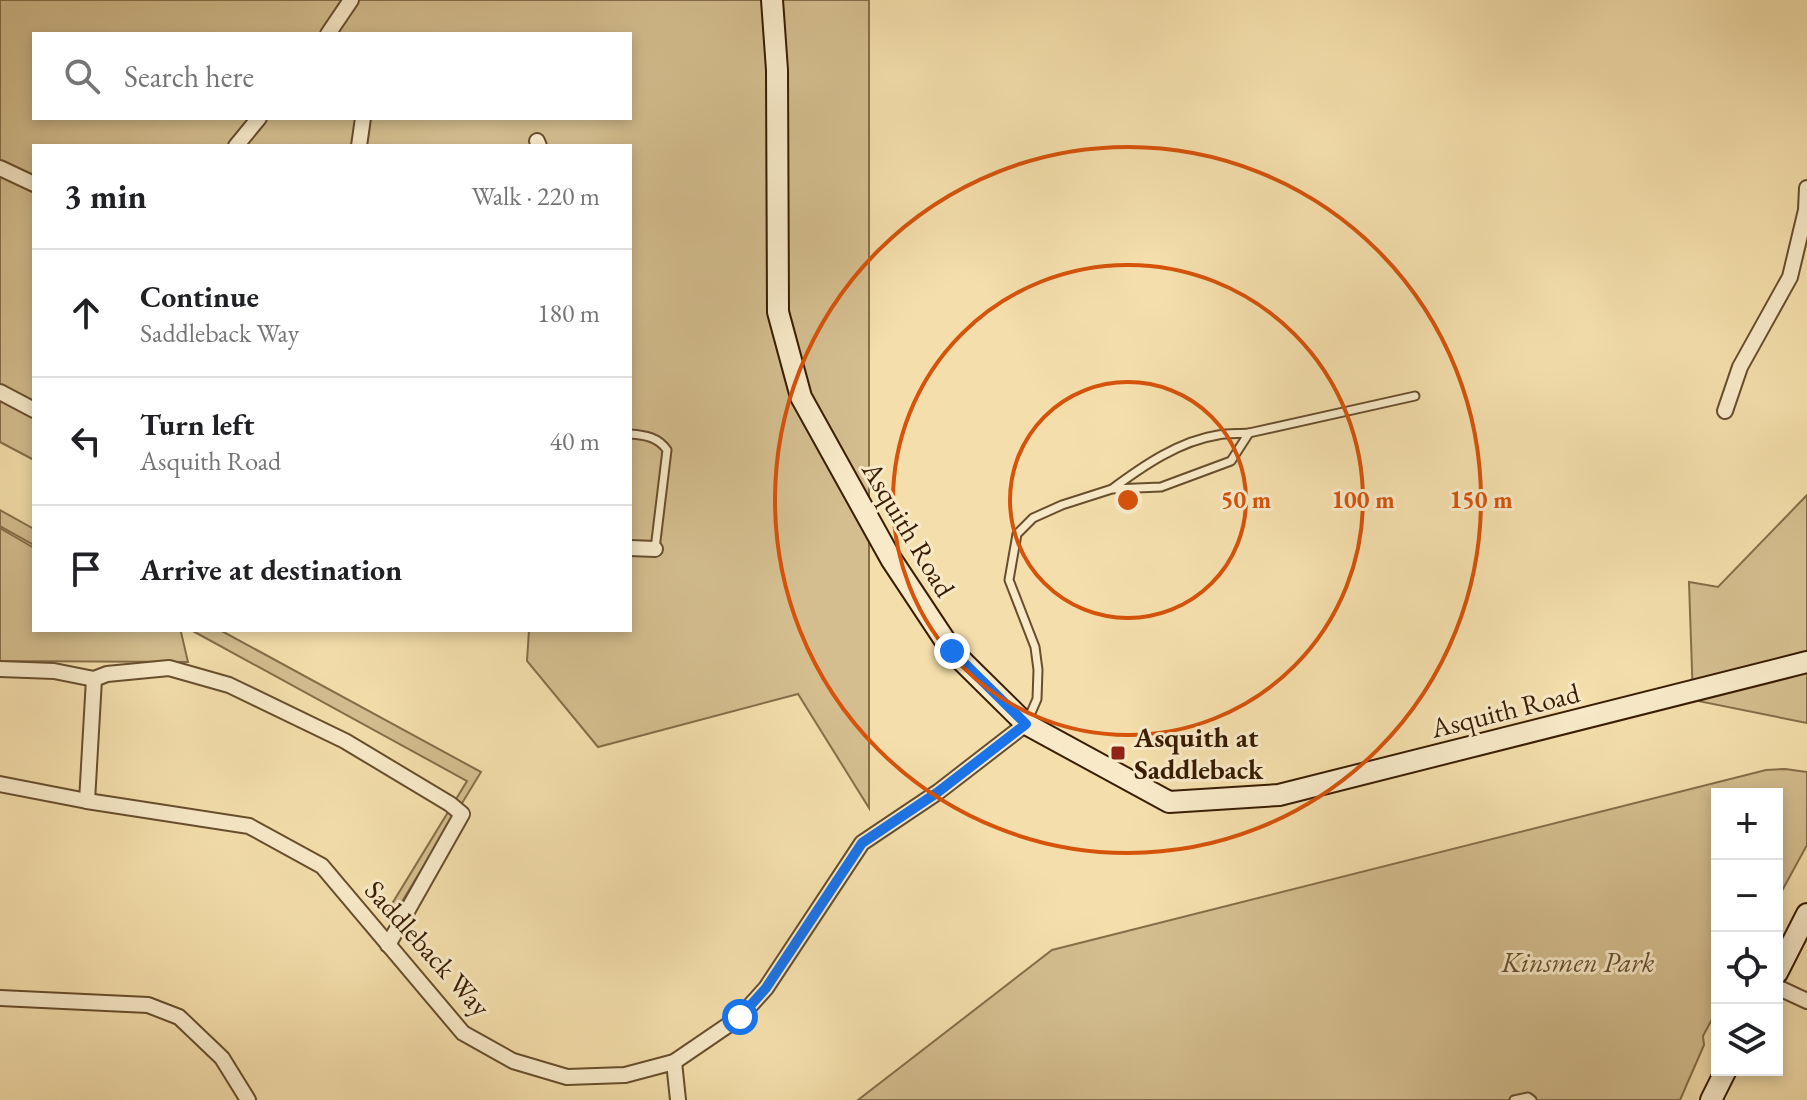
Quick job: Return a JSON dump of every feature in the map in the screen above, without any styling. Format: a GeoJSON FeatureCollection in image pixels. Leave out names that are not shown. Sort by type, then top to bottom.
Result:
{"type":"FeatureCollection","features":[{"type":"Feature","properties":{"kind":"street"},"geometry":{"type":"LineString","coordinates":[[336,30],[351,0]]}},
{"type":"Feature","properties":{"kind":"street","name":"Asquith Road"},"geometry":{"type":"LineString","coordinates":[[772,0],[777,70],[778,312],[801,397],[891,559],[952,651],[1026,724],[1169,802],[1279,795],[1807,662]]}},
{"type":"Feature","properties":{"kind":"street"},"geometry":{"type":"LineString","coordinates":[[238,144],[257,120]]}},
{"type":"Feature","properties":{"kind":"street"},"geometry":{"type":"LineString","coordinates":[[359,144],[363,120]]}},
{"type":"Feature","properties":{"kind":"street"},"geometry":{"type":"LineString","coordinates":[[0,168],[32,183]]}},
{"type":"Feature","properties":{"kind":"street"},"geometry":{"type":"LineString","coordinates":[[1725,411],[1740,367],[1790,277],[1806,210],[1807,188]]}},
{"type":"Feature","properties":{"kind":"street"},"geometry":{"type":"LineString","coordinates":[[0,392],[32,409]]}},
{"type":"Feature","properties":{"kind":"street"},"geometry":{"type":"LineString","coordinates":[[632,548],[655,549]]}},
{"type":"Feature","properties":{"kind":"street"},"geometry":{"type":"LineString","coordinates":[[0,669],[54,671],[94,679],[107,674],[169,668],[229,685],[345,741],[450,804],[462,814],[388,945]]}},
{"type":"Feature","properties":{"kind":"street"},"geometry":{"type":"LineString","coordinates":[[87,801],[94,679]]}},
{"type":"Feature","properties":{"kind":"street","name":"Saddleback Way"},"geometry":{"type":"LineString","coordinates":[[0,784],[249,826],[322,866],[463,1033],[513,1061],[567,1077],[625,1075],[674,1062],[740,1017],[766,988],[862,843],[938,792],[1026,724]]}},
{"type":"Feature","properties":{"kind":"street"},"geometry":{"type":"LineString","coordinates":[[1783,961],[1807,914]]}},
{"type":"Feature","properties":{"kind":"street"},"geometry":{"type":"LineString","coordinates":[[1783,990],[1807,1001]]}},
{"type":"Feature","properties":{"kind":"street"},"geometry":{"type":"LineString","coordinates":[[0,998],[148,1005],[179,1017],[222,1058],[248,1100]]}},
{"type":"Feature","properties":{"kind":"street"},"geometry":{"type":"LineString","coordinates":[[674,1062],[678,1100]]}},
{"type":"Feature","properties":{"kind":"street"},"geometry":{"type":"LineString","coordinates":[[1711,1100],[1723,1076]]}},
{"type":"Feature","properties":{"kind":"lane"},"geometry":{"type":"LineString","coordinates":[[1112,489],[1145,464],[1217,435],[1249,433],[1415,396]]}},
{"type":"Feature","properties":{"kind":"lane"},"geometry":{"type":"LineString","coordinates":[[1026,724],[1037,699],[1038,670],[1035,647],[1009,580],[1017,534],[1033,518],[1062,505],[1112,489],[1161,487],[1231,461],[1249,433]]}},
{"type":"Feature","properties":{"kind":"lane"},"geometry":{"type":"LineString","coordinates":[[632,434],[661,441],[667,450],[655,549]]}},
{"type":"Feature","properties":{"kind":"lane"},"geometry":{"type":"LineString","coordinates":[[1514,1100],[1528,1097],[1532,1100]]}},
{"type":"Feature","properties":{"kind":"green space"},"geometry":{"type":"Polygon","coordinates":[[[0,0],[869,0],[869,808],[798,694],[598,747],[527,661],[529,632],[632,632],[632,144],[32,144],[32,459],[0,442],[0,0]]]}},
{"type":"Feature","properties":{"kind":"green space"},"geometry":{"type":"Polygon","coordinates":[[[1807,495],[1807,723],[1693,700],[1689,582],[1718,587],[1807,495]]]}},
{"type":"Feature","properties":{"kind":"green space"},"geometry":{"type":"Polygon","coordinates":[[[0,510],[32,528],[32,544],[0,526],[0,510]]]}},
{"type":"Feature","properties":{"kind":"green space"},"geometry":{"type":"Polygon","coordinates":[[[0,528],[32,547],[32,632],[181,632],[188,662],[0,661],[0,528]]]}},
{"type":"Feature","properties":{"kind":"green space"},"geometry":{"type":"Polygon","coordinates":[[[195,632],[224,632],[481,772],[392,918],[387,912],[467,781],[195,632]]]}},
{"type":"Feature","properties":{"kind":"green space","name":"Kinsmen Park"},"geometry":{"type":"Polygon","coordinates":[[[1766,770],[1807,772],[1807,845],[1783,889],[1783,788],[1711,788],[1711,1021],[1680,1100],[858,1100],[1052,950],[1766,770]]]}},
{"type":"Feature","properties":{"kind":"place","name":"Asquith at Saddleback"},"geometry":{"type":"Point","coordinates":[1118,753]}},
{"type":"Feature","properties":{"kind":"route"},"geometry":{"type":"LineString","coordinates":[[740,1017],[766,988],[862,843],[938,792],[1026,724],[952,651]]}}]}
